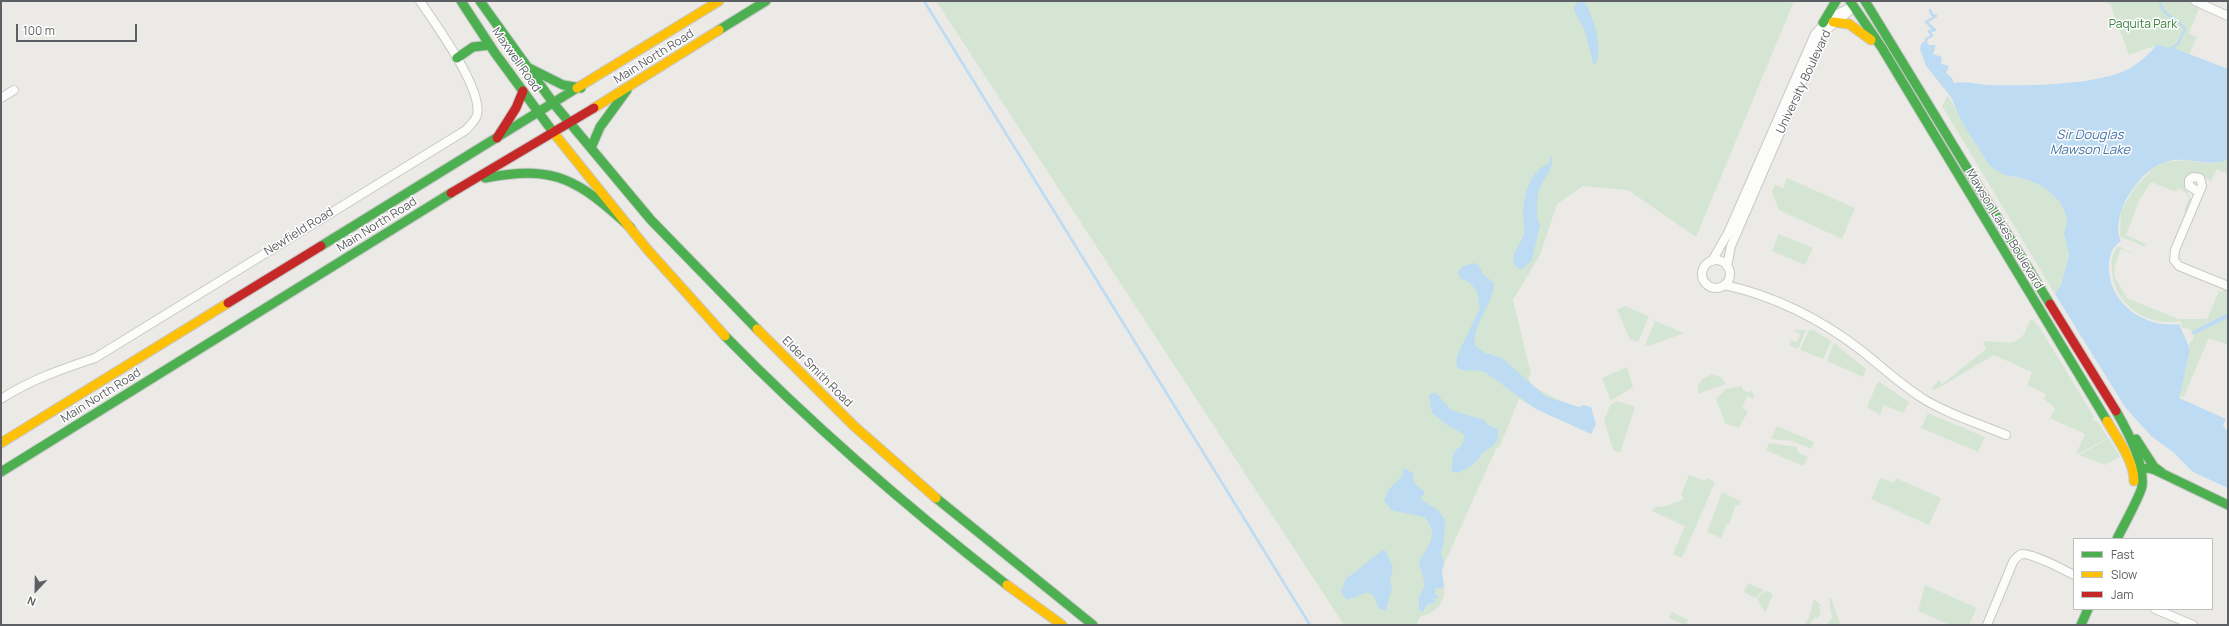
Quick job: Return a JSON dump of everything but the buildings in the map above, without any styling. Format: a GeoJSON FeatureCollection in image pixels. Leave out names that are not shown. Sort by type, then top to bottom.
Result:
{"type":"FeatureCollection","features":[{"type":"Feature","properties":{"kind":"main road"},"geometry":{"type":"LineString","coordinates":[[463,4],[478,1]]}},
{"type":"Feature","properties":{"kind":"main road","name":"Maxwell Road"},"geometry":{"type":"LineString","coordinates":[[478,1],[554,104]]}},
{"type":"Feature","properties":{"kind":"main road","name":"Main North Road"},"geometry":{"type":"LineString","coordinates":[[1,443],[581,88],[719,1]]}},
{"type":"Feature","properties":{"kind":"main road","name":"Main North Road"},"geometry":{"type":"LineString","coordinates":[[1,472],[469,182],[630,86],[766,1]]}},
{"type":"Feature","properties":{"kind":"main road"},"geometry":{"type":"LineString","coordinates":[[1823,23],[1836,1]]}},
{"type":"Feature","properties":{"kind":"main road"},"geometry":{"type":"LineString","coordinates":[[1852,3],[1862,1]]}},
{"type":"Feature","properties":{"kind":"main road","name":"Mawson Lakes Boulevard"},"geometry":{"type":"LineString","coordinates":[[1865,1],[2126,428],[2138,456],[2139,496],[2117,538]]}},
{"type":"Feature","properties":{"kind":"main road","name":"Mawson Lakes Boulevard"},"geometry":{"type":"LineString","coordinates":[[1852,3],[1882,48],[2086,385],[2138,474]]}},
{"type":"Feature","properties":{"kind":"main road","name":"Maxwell Road"},"geometry":{"type":"LineString","coordinates":[[463,4],[490,46],[553,132]]}},
{"type":"Feature","properties":{"kind":"main road"},"geometry":{"type":"LineString","coordinates":[[1833,22],[1843,23],[1859,30],[1882,48]]}},
{"type":"Feature","properties":{"kind":"main road"},"geometry":{"type":"LineString","coordinates":[[457,58],[473,47],[490,46]]}},
{"type":"Feature","properties":{"kind":"main road"},"geometry":{"type":"LineString","coordinates":[[527,67],[563,85],[581,88]]}},
{"type":"Feature","properties":{"kind":"main road"},"geometry":{"type":"LineString","coordinates":[[591,148],[600,127],[630,86]]}},
{"type":"Feature","properties":{"kind":"main road"},"geometry":{"type":"LineString","coordinates":[[496,139],[516,108],[522,91]]}},
{"type":"Feature","properties":{"kind":"main road","name":"Elder Smith Road"},"geometry":{"type":"LineString","coordinates":[[554,104],[652,220],[697,269],[854,426],[956,516],[1093,625]]}},
{"type":"Feature","properties":{"kind":"main road"},"geometry":{"type":"LineString","coordinates":[[553,132],[631,228],[706,315],[834,441],[923,520],[1062,625]]}},
{"type":"Feature","properties":{"kind":"main road"},"geometry":{"type":"LineString","coordinates":[[469,182],[510,172],[551,173],[580,186],[602,201],[631,228]]}},
{"type":"Feature","properties":{"kind":"main road"},"geometry":{"type":"LineString","coordinates":[[2126,428],[2142,446],[2154,467],[2169,478]]}},
{"type":"Feature","properties":{"kind":"main road"},"geometry":{"type":"LineString","coordinates":[[2138,474],[2148,468],[2155,470],[2228,505]]}},
{"type":"Feature","properties":{"kind":"main road"},"geometry":{"type":"LineString","coordinates":[[1028,574],[1034,592],[1036,606]]}},
{"type":"Feature","properties":{"kind":"main road"},"geometry":{"type":"LineString","coordinates":[[1036,606],[1050,603],[1066,605]]}},
{"type":"Feature","properties":{"kind":"main road"},"geometry":{"type":"LineString","coordinates":[[2081,625],[2088,610]]}},
{"type":"Feature","properties":{"kind":"street","name":"Newfield Road"},"geometry":{"type":"LineString","coordinates":[[1,399],[18,388],[48,374],[95,358],[466,130],[477,115],[475,94],[457,58],[420,1]]}},
{"type":"Feature","properties":{"kind":"street"},"geometry":{"type":"LineString","coordinates":[[2195,1],[2228,16]]}},
{"type":"Feature","properties":{"kind":"street","name":"University Boulevard"},"geometry":{"type":"LineString","coordinates":[[1712,261],[1728,233],[1809,44],[1823,23],[1852,3]]}},
{"type":"Feature","properties":{"kind":"street","name":"University Boulevard"},"geometry":{"type":"LineString","coordinates":[[1727,266],[1731,246],[1825,30],[1833,22],[1848,14],[1852,3]]}},
{"type":"Feature","properties":{"kind":"street"},"geometry":{"type":"LineString","coordinates":[[1,98],[14,90]]}},
{"type":"Feature","properties":{"kind":"street"},"geometry":{"type":"LineString","coordinates":[[2199,192],[2175,250],[2174,260],[2179,266],[2228,286]]}},
{"type":"Feature","properties":{"kind":"street"},"geometry":{"type":"LineString","coordinates":[[1747,290],[1730,275],[1727,266],[1721,261],[1712,261],[1704,267],[1703,280],[1711,287],[1716,288],[1725,285],[1747,290],[1797,311],[1834,332],[1924,399],[2006,435]]}},
{"type":"Feature","properties":{"kind":"street"},"geometry":{"type":"LineString","coordinates":[[1725,285],[1730,275]]}},
{"type":"Feature","properties":{"kind":"street"},"geometry":{"type":"LineString","coordinates":[[1987,625],[2013,562],[2018,556],[2022,554],[2034,557],[2073,574]]}},
{"type":"Feature","properties":{"kind":"street"},"geometry":{"type":"LineString","coordinates":[[2157,610],[2193,625]]}},
{"type":"Feature","properties":{"kind":"green space"},"geometry":{"type":"Polygon","coordinates":[[[936,1],[1794,1],[1696,237],[1628,190],[1583,186],[1557,204],[1540,255],[1513,300],[1531,374],[1528,379],[1533,386],[1561,402],[1545,396],[1527,382],[1520,397],[1536,409],[1519,399],[1500,446],[1496,449],[1423,611],[1427,605],[1435,602],[1431,597],[1435,595],[1435,589],[1444,587],[1443,599],[1438,607],[1431,613],[1420,617],[1416,625],[1344,625],[936,1]]]}},
{"type":"Feature","properties":{"kind":"green space","name":"Paquita Park"},"geometry":{"type":"Polygon","coordinates":[[[2103,1],[2196,1],[2201,3],[2189,33],[2197,37],[2189,55],[2171,48],[2159,46],[2129,55],[2110,4],[2103,1]]]}},
{"type":"Feature","properties":{"kind":"green space"},"geometry":{"type":"Polygon","coordinates":[[[1948,96],[1989,165],[2011,177],[2026,179],[2044,187],[2060,202],[2065,212],[2067,222],[2065,233],[2069,255],[2061,285],[2055,294],[1942,106],[1948,96]]]}},
{"type":"Feature","properties":{"kind":"green space"},"geometry":{"type":"Polygon","coordinates":[[[2186,160],[2218,163],[2228,160],[2228,174],[2217,169],[2211,181],[2197,173],[2187,176],[2184,185],[2191,200],[2186,212],[2184,211],[2189,198],[2185,192],[2178,188],[2176,192],[2151,182],[2139,201],[2126,235],[2146,244],[2145,247],[2120,236],[2121,211],[2135,187],[2154,168],[2164,162],[2186,160]]]}},
{"type":"Feature","properties":{"kind":"green space"},"geometry":{"type":"Polygon","coordinates":[[[1787,178],[1855,208],[1842,239],[1779,210],[1772,192],[1775,185],[1783,188],[1787,178]]]}},
{"type":"Feature","properties":{"kind":"green space"},"geometry":{"type":"Polygon","coordinates":[[[1779,234],[1813,248],[1805,265],[1772,251],[1779,234]]]}},
{"type":"Feature","properties":{"kind":"green space"},"geometry":{"type":"Polygon","coordinates":[[[2117,246],[2141,257],[2121,249],[2115,265],[2114,276],[2127,298],[2178,319],[2207,319],[2219,291],[2222,292],[2225,285],[2228,286],[2228,345],[2209,338],[2184,396],[2178,398],[2190,349],[2189,344],[2194,336],[2193,333],[2189,329],[2182,328],[2180,321],[2156,321],[2136,312],[2127,304],[2115,285],[2112,273],[2112,258],[2117,246]]]}},
{"type":"Feature","properties":{"kind":"green space"},"geometry":{"type":"Polygon","coordinates":[[[1625,306],[1649,316],[1638,342],[1630,339],[1617,310],[1625,306]]]}},
{"type":"Feature","properties":{"kind":"green space"},"geometry":{"type":"Polygon","coordinates":[[[2031,320],[2033,320],[2040,328],[2094,417],[2092,420],[2097,421],[2108,438],[2078,454],[2076,454],[2085,434],[2050,418],[2055,408],[2044,399],[2046,394],[2027,385],[2032,372],[1994,355],[1935,390],[1931,389],[1939,380],[1942,384],[1986,349],[1983,342],[2009,343],[2019,339],[2026,331],[2031,320]]]}},
{"type":"Feature","properties":{"kind":"green space"},"geometry":{"type":"Polygon","coordinates":[[[1655,321],[1684,333],[1649,346],[1645,345],[1655,321]]]}},
{"type":"Feature","properties":{"kind":"green space"},"geometry":{"type":"Polygon","coordinates":[[[1806,330],[1798,349],[1789,345],[1791,340],[1797,342],[1800,334],[1794,331],[1806,330]]]}},
{"type":"Feature","properties":{"kind":"green space"},"geometry":{"type":"Polygon","coordinates":[[[1809,330],[1813,330],[1831,341],[1823,359],[1800,350],[1809,330]]]}},
{"type":"Feature","properties":{"kind":"green space"},"geometry":{"type":"Polygon","coordinates":[[[1834,343],[1866,369],[1863,377],[1827,361],[1834,343]]]}},
{"type":"Feature","properties":{"kind":"green space"},"geometry":{"type":"Polygon","coordinates":[[[1627,367],[1633,387],[1611,401],[1602,378],[1627,367]]]}},
{"type":"Feature","properties":{"kind":"green space"},"geometry":{"type":"Polygon","coordinates":[[[1712,374],[1721,377],[1726,384],[1698,394],[1698,387],[1701,380],[1712,374]]]}},
{"type":"Feature","properties":{"kind":"green space"},"geometry":{"type":"Polygon","coordinates":[[[1878,381],[1909,402],[1903,413],[1884,405],[1880,415],[1867,407],[1878,381]]]}},
{"type":"Feature","properties":{"kind":"green space"},"geometry":{"type":"Polygon","coordinates":[[[1742,386],[1743,390],[1748,392],[1752,391],[1754,395],[1753,399],[1747,396],[1742,408],[1748,411],[1739,428],[1725,423],[1716,399],[1726,389],[1742,386]]]}},
{"type":"Feature","properties":{"kind":"green space"},"geometry":{"type":"Polygon","coordinates":[[[1618,401],[1635,407],[1620,453],[1613,450],[1604,420],[1611,404],[1618,401]]]}},
{"type":"Feature","properties":{"kind":"green space"},"geometry":{"type":"Polygon","coordinates":[[[1928,413],[1985,437],[1978,452],[1921,428],[1928,413]]]}},
{"type":"Feature","properties":{"kind":"green space"},"geometry":{"type":"Polygon","coordinates":[[[1777,426],[1814,442],[1811,449],[1792,441],[1771,439],[1777,426]]]}},
{"type":"Feature","properties":{"kind":"green space"},"geometry":{"type":"Polygon","coordinates":[[[2109,438],[2120,457],[2105,465],[2079,455],[2109,438]]]}},
{"type":"Feature","properties":{"kind":"green space"},"geometry":{"type":"Polygon","coordinates":[[[1769,443],[1797,447],[1797,452],[1808,457],[1803,466],[1766,450],[1769,443]]]}},
{"type":"Feature","properties":{"kind":"green space"},"geometry":{"type":"Polygon","coordinates":[[[1689,475],[1705,481],[1706,478],[1715,482],[1682,558],[1673,554],[1685,526],[1652,511],[1655,507],[1667,506],[1684,499],[1681,494],[1689,475]]]}},
{"type":"Feature","properties":{"kind":"green space"},"geometry":{"type":"Polygon","coordinates":[[[1882,478],[1893,483],[1896,478],[1941,498],[1929,525],[1871,499],[1880,479],[1882,478]]]}},
{"type":"Feature","properties":{"kind":"green space"},"geometry":{"type":"Polygon","coordinates":[[[1722,492],[1741,501],[1739,506],[1735,506],[1729,525],[1727,524],[1721,538],[1707,532],[1722,492]]]}},
{"type":"Feature","properties":{"kind":"green space"},"geometry":{"type":"Polygon","coordinates":[[[1748,583],[1764,590],[1755,598],[1744,592],[1748,583]]]}},
{"type":"Feature","properties":{"kind":"green space"},"geometry":{"type":"Polygon","coordinates":[[[1925,585],[1977,608],[1969,625],[1950,625],[1918,611],[1925,585]]]}},
{"type":"Feature","properties":{"kind":"green space"},"geometry":{"type":"Polygon","coordinates":[[[1768,591],[1773,594],[1765,613],[1757,598],[1768,591]]]}},
{"type":"Feature","properties":{"kind":"green space"},"geometry":{"type":"Polygon","coordinates":[[[1831,598],[1840,623],[1838,625],[1826,625],[1832,618],[1829,599],[1831,598]]]}},
{"type":"Feature","properties":{"kind":"green space"},"geometry":{"type":"Polygon","coordinates":[[[1814,599],[1821,605],[1819,607],[1821,614],[1817,619],[1815,617],[1809,625],[1804,625],[1809,618],[1814,599]]]}},
{"type":"Feature","properties":{"kind":"green space"},"geometry":{"type":"Polygon","coordinates":[[[1672,612],[1688,620],[1686,625],[1669,618],[1672,612]]]}},
{"type":"Feature","properties":{"kind":"water"},"geometry":{"type":"Polygon","coordinates":[[[1578,1],[1583,1],[1586,4],[1595,25],[1599,49],[1596,64],[1593,63],[1584,28],[1575,13],[1574,7],[1578,1]]]}},
{"type":"Feature","properties":{"kind":"water","name":"Sir Douglas Mawson Lake"},"geometry":{"type":"Polygon","coordinates":[[[1925,41],[1929,45],[1936,45],[1933,54],[1942,57],[1941,64],[1949,66],[1946,73],[1952,78],[1954,83],[1967,82],[1987,85],[2041,85],[2062,84],[2101,78],[2132,67],[2157,45],[2176,49],[2228,69],[2228,160],[2212,163],[2173,160],[2155,167],[2145,174],[2136,184],[2123,207],[2119,219],[2121,241],[2112,251],[2109,265],[2110,278],[2114,291],[2130,310],[2153,322],[2179,324],[2190,349],[2179,398],[2226,419],[2223,425],[2228,433],[2228,488],[2193,472],[2173,452],[2151,436],[2125,407],[2055,294],[2061,285],[2069,255],[2064,233],[2067,222],[2065,212],[2060,202],[2044,187],[2026,179],[2004,175],[1989,165],[1961,120],[1951,97],[1926,66],[1920,49],[1921,44],[1925,41]]]}},
{"type":"Feature","properties":{"kind":"water"},"geometry":{"type":"Polygon","coordinates":[[[1550,156],[1552,157],[1551,167],[1539,190],[1537,208],[1538,221],[1540,225],[1532,260],[1522,269],[1518,269],[1513,259],[1515,251],[1524,233],[1523,214],[1527,191],[1529,184],[1537,171],[1550,163],[1550,156]]]}},
{"type":"Feature","properties":{"kind":"water"},"geometry":{"type":"Polygon","coordinates":[[[1474,263],[1479,265],[1482,273],[1494,283],[1491,298],[1477,328],[1475,345],[1485,353],[1502,358],[1545,396],[1579,407],[1584,405],[1591,407],[1596,424],[1591,434],[1536,409],[1485,372],[1464,370],[1458,367],[1456,363],[1457,356],[1480,308],[1477,291],[1469,282],[1460,278],[1458,272],[1463,266],[1474,263]]]}},
{"type":"Feature","properties":{"kind":"water"},"geometry":{"type":"Polygon","coordinates":[[[2228,313],[2228,318],[2193,335],[2191,332],[2228,313]]]}},
{"type":"Feature","properties":{"kind":"water"},"geometry":{"type":"Polygon","coordinates":[[[1436,393],[1451,410],[1484,420],[1487,424],[1498,430],[1498,438],[1494,445],[1482,453],[1478,460],[1471,466],[1460,472],[1456,473],[1451,470],[1454,452],[1462,445],[1465,435],[1444,423],[1432,413],[1429,395],[1436,393]]]}},
{"type":"Feature","properties":{"kind":"water"},"geometry":{"type":"Polygon","coordinates":[[[1404,468],[1413,473],[1414,483],[1425,492],[1421,498],[1422,500],[1439,511],[1445,520],[1444,540],[1441,553],[1444,563],[1442,571],[1444,587],[1435,589],[1435,595],[1438,596],[1437,599],[1432,598],[1436,602],[1427,605],[1423,612],[1419,609],[1419,597],[1425,585],[1419,562],[1429,546],[1432,529],[1424,517],[1391,510],[1384,500],[1389,489],[1403,475],[1404,468]]]}},
{"type":"Feature","properties":{"kind":"water"},"geometry":{"type":"Polygon","coordinates":[[[1383,550],[1386,551],[1393,568],[1390,580],[1392,587],[1386,610],[1379,609],[1374,596],[1368,592],[1347,600],[1341,592],[1346,579],[1383,550]]]}},
{"type":"Feature","properties":{"kind":"waterway"},"geometry":{"type":"LineString","coordinates":[[924,1],[1310,625]]}},
{"type":"Feature","properties":{"kind":"waterway"},"geometry":{"type":"LineString","coordinates":[[2160,1],[2163,10],[2185,29],[2178,44],[2171,48]]}},
{"type":"Feature","properties":{"kind":"waterway"},"geometry":{"type":"LineString","coordinates":[[1926,42],[1926,39],[1932,36],[1929,31],[1935,30],[1926,22],[1936,16],[1932,15],[1930,10]]}},
{"type":"Feature","properties":{"kind":"traffic: fast"},"geometry":{"type":"LineString","coordinates":[[461,1],[495,53],[553,132]]}},
{"type":"Feature","properties":{"kind":"traffic: fast"},"geometry":{"type":"LineString","coordinates":[[480,1],[554,104]]}},
{"type":"Feature","properties":{"kind":"traffic: fast"},"geometry":{"type":"LineString","coordinates":[[719,30],[766,1]]}},
{"type":"Feature","properties":{"kind":"traffic: fast"},"geometry":{"type":"LineString","coordinates":[[1823,23],[1836,1]]}},
{"type":"Feature","properties":{"kind":"traffic: fast"},"geometry":{"type":"LineString","coordinates":[[1850,1],[1882,48],[2107,421]]}},
{"type":"Feature","properties":{"kind":"traffic: fast"},"geometry":{"type":"LineString","coordinates":[[1865,1],[2050,304]]}},
{"type":"Feature","properties":{"kind":"traffic: fast"},"geometry":{"type":"LineString","coordinates":[[457,58],[473,47],[490,45]]}},
{"type":"Feature","properties":{"kind":"traffic: fast"},"geometry":{"type":"LineString","coordinates":[[527,67],[563,85],[581,88]]}},
{"type":"Feature","properties":{"kind":"traffic: fast"},"geometry":{"type":"LineString","coordinates":[[321,246],[577,88]]}},
{"type":"Feature","properties":{"kind":"traffic: fast"},"geometry":{"type":"LineString","coordinates":[[591,148],[600,127],[627,90]]}},
{"type":"Feature","properties":{"kind":"traffic: fast"},"geometry":{"type":"LineString","coordinates":[[554,104],[651,220],[757,329]]}},
{"type":"Feature","properties":{"kind":"traffic: fast"},"geometry":{"type":"LineString","coordinates":[[485,178],[510,174],[531,173],[549,175],[566,180],[596,198],[631,228]]}},
{"type":"Feature","properties":{"kind":"traffic: fast"},"geometry":{"type":"LineString","coordinates":[[1,472],[451,193]]}},
{"type":"Feature","properties":{"kind":"traffic: fast"},"geometry":{"type":"LineString","coordinates":[[725,336],[792,402],[897,496],[1007,585]]}},
{"type":"Feature","properties":{"kind":"traffic: fast"},"geometry":{"type":"LineString","coordinates":[[2116,411],[2138,457],[2142,477],[2141,490],[2118,538]]}},
{"type":"Feature","properties":{"kind":"traffic: fast"},"geometry":{"type":"LineString","coordinates":[[2136,439],[2154,467],[2161,472]]}},
{"type":"Feature","properties":{"kind":"traffic: fast"},"geometry":{"type":"LineString","coordinates":[[2134,472],[2148,468],[2155,470],[2228,505]]}},
{"type":"Feature","properties":{"kind":"traffic: fast"},"geometry":{"type":"LineString","coordinates":[[936,498],[1093,625]]}},
{"type":"Feature","properties":{"kind":"traffic: fast"},"geometry":{"type":"LineString","coordinates":[[2081,625],[2088,610]]}},
{"type":"Feature","properties":{"kind":"traffic: slow"},"geometry":{"type":"LineString","coordinates":[[577,88],[719,1]]}},
{"type":"Feature","properties":{"kind":"traffic: slow"},"geometry":{"type":"LineString","coordinates":[[1833,22],[1849,24],[1871,40]]}},
{"type":"Feature","properties":{"kind":"traffic: slow"},"geometry":{"type":"LineString","coordinates":[[594,108],[719,30]]}},
{"type":"Feature","properties":{"kind":"traffic: slow"},"geometry":{"type":"LineString","coordinates":[[553,132],[647,249],[725,336]]}},
{"type":"Feature","properties":{"kind":"traffic: slow"},"geometry":{"type":"LineString","coordinates":[[1,443],[228,303]]}},
{"type":"Feature","properties":{"kind":"traffic: slow"},"geometry":{"type":"LineString","coordinates":[[757,329],[854,426],[936,498]]}},
{"type":"Feature","properties":{"kind":"traffic: slow"},"geometry":{"type":"LineString","coordinates":[[2107,421],[2128,458],[2134,481]]}},
{"type":"Feature","properties":{"kind":"traffic: slow"},"geometry":{"type":"LineString","coordinates":[[1007,585],[1062,625]]}},
{"type":"Feature","properties":{"kind":"traffic: jam"},"geometry":{"type":"LineString","coordinates":[[497,138],[516,108],[523,91]]}},
{"type":"Feature","properties":{"kind":"traffic: jam"},"geometry":{"type":"LineString","coordinates":[[451,193],[594,108]]}},
{"type":"Feature","properties":{"kind":"traffic: jam"},"geometry":{"type":"LineString","coordinates":[[228,303],[321,246]]}},
{"type":"Feature","properties":{"kind":"traffic: jam"},"geometry":{"type":"LineString","coordinates":[[2050,304],[2116,411]]}}]}
